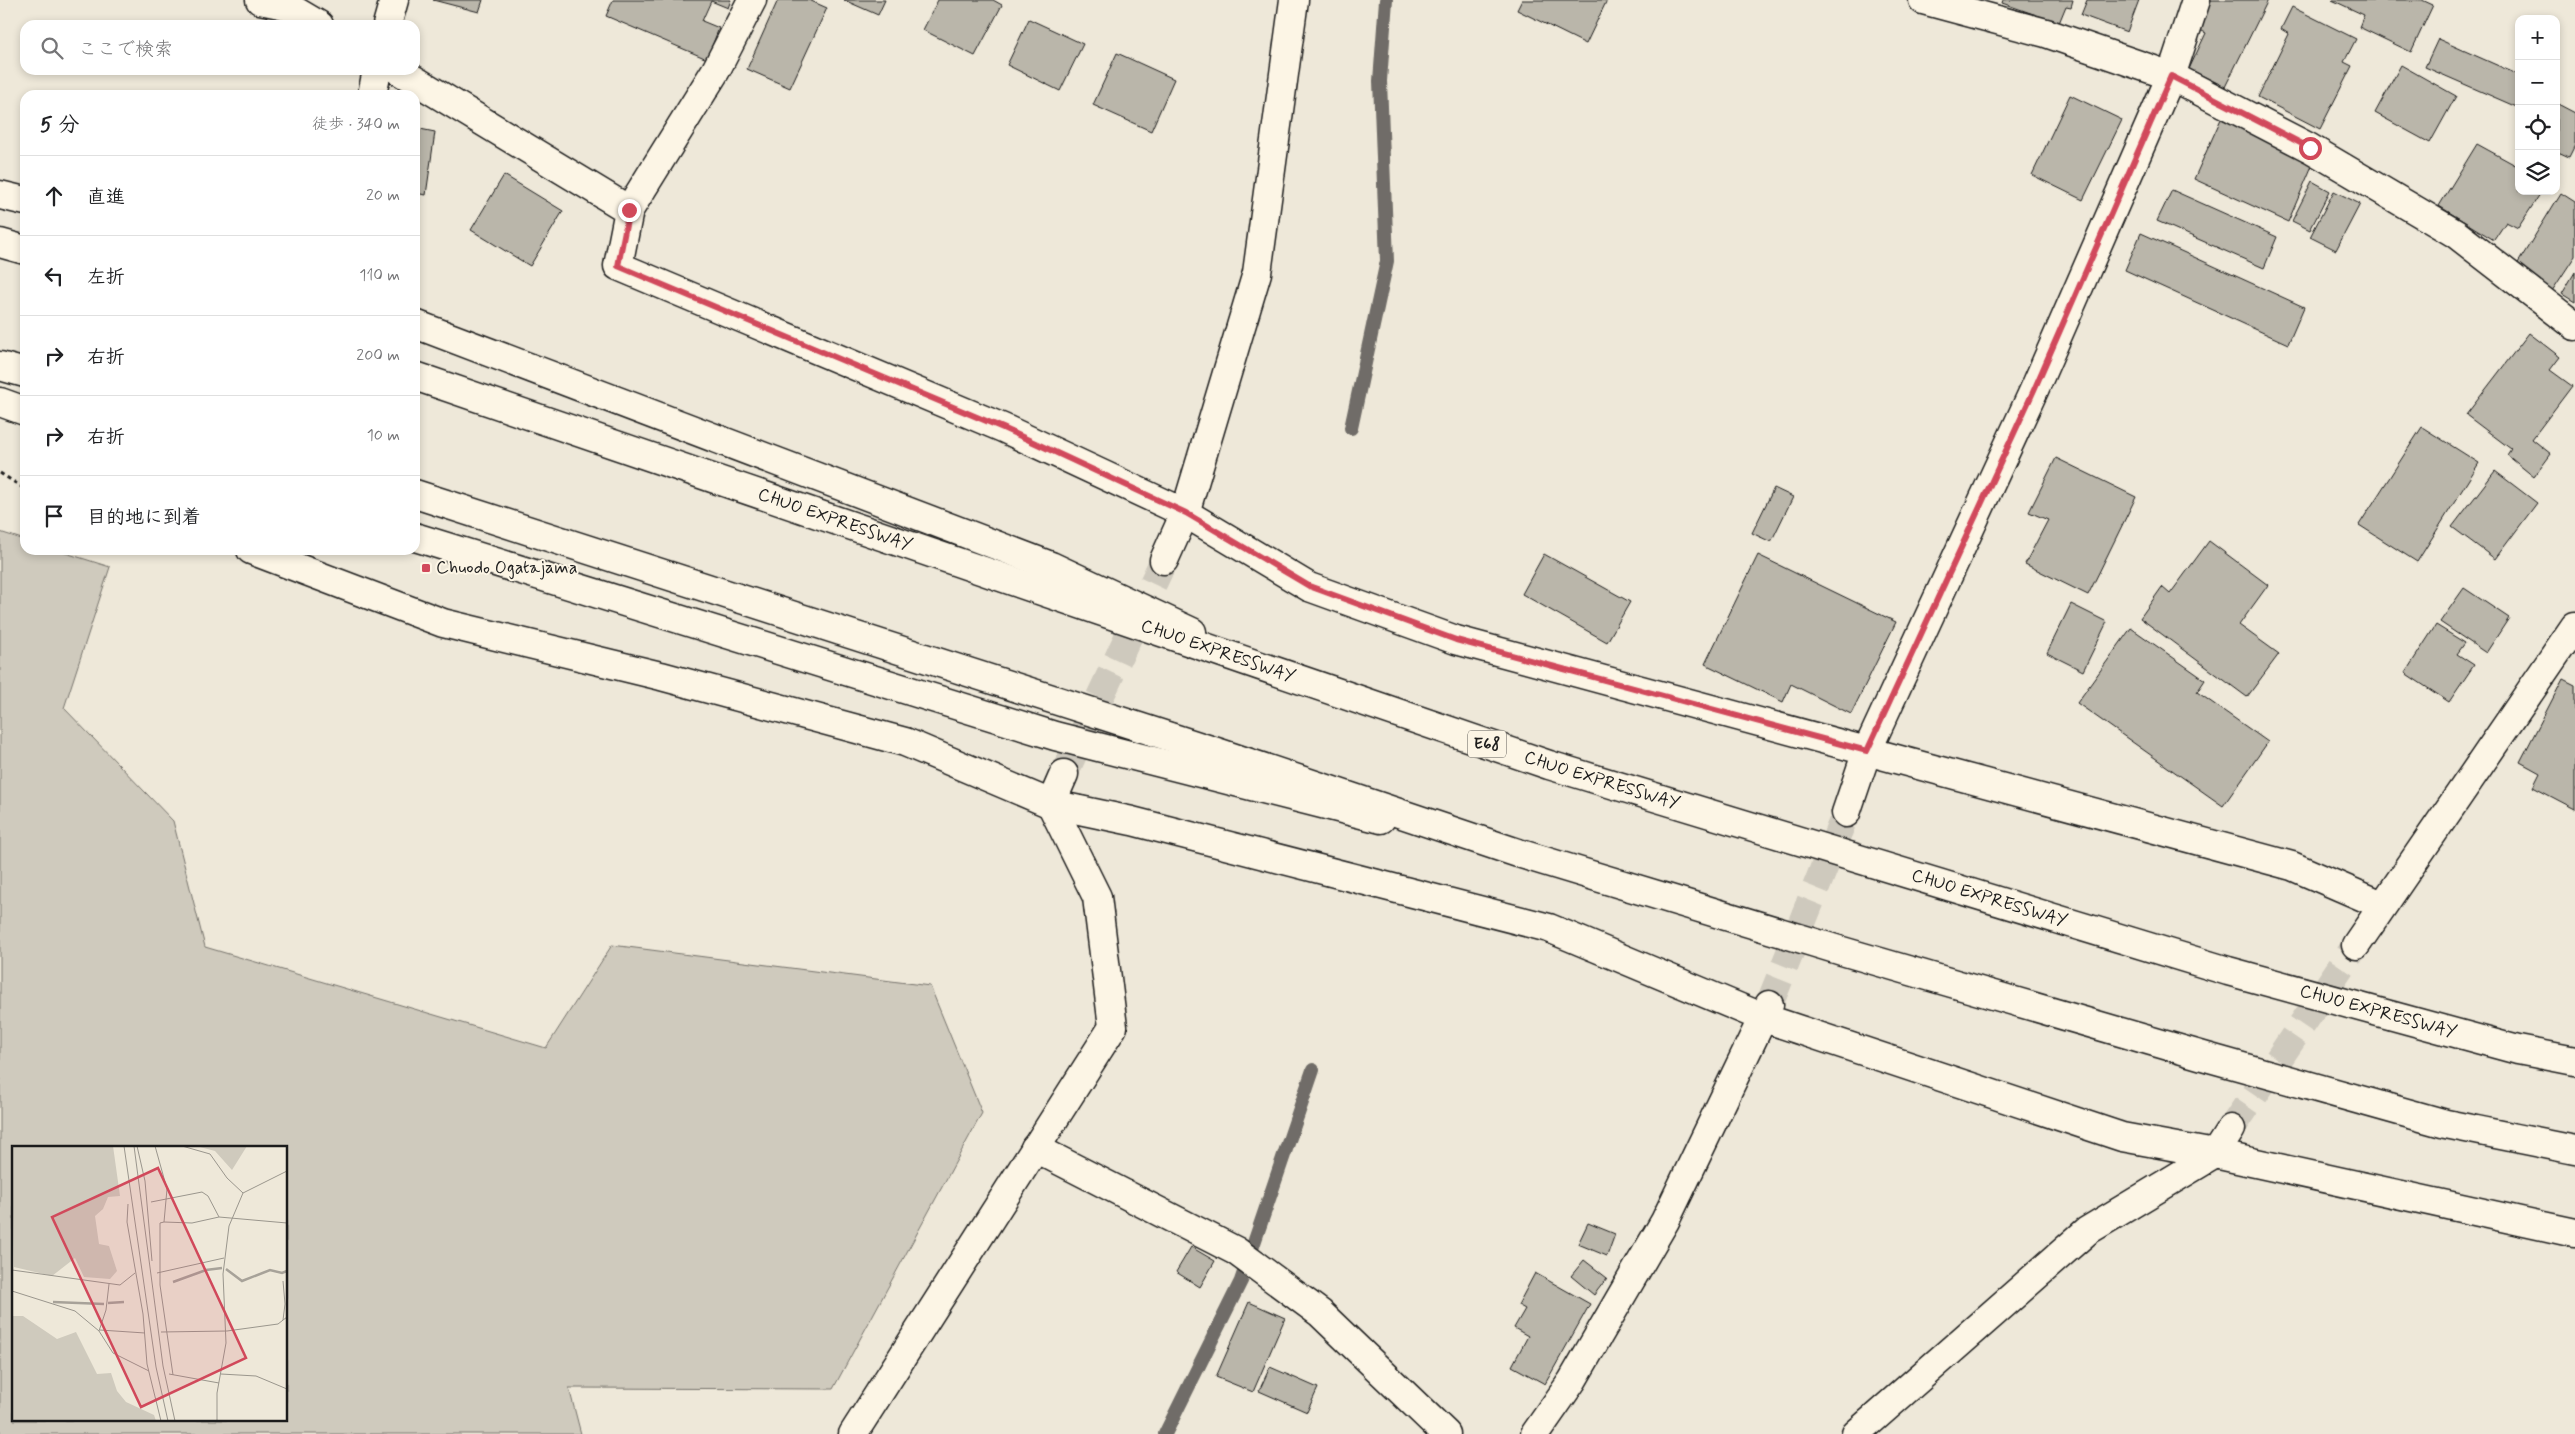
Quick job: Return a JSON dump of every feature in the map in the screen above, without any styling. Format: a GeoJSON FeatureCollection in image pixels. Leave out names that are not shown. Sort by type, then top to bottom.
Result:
{"type":"FeatureCollection","features":[{"type":"Feature","properties":{"kind":"main road"},"geometry":{"type":"LineString","coordinates":[[260,0],[285,5],[310,20]]}},
{"type":"Feature","properties":{"kind":"main road"},"geometry":{"type":"LineString","coordinates":[[388,20],[394,0]]}},
{"type":"Feature","properties":{"kind":"main road"},"geometry":{"type":"LineString","coordinates":[[752,0],[716,70],[629,210],[618,266],[1003,428],[1186,513],[1309,586],[1456,640],[2292,866],[2382,905]]}},
{"type":"Feature","properties":{"kind":"main road"},"geometry":{"type":"LineString","coordinates":[[1164,560],[1186,513],[1257,273],[1294,0]]}},
{"type":"Feature","properties":{"kind":"main road"},"geometry":{"type":"LineString","coordinates":[[1923,0],[2046,33],[2171,76],[2310,148],[2456,234],[2575,326]]}},
{"type":"Feature","properties":{"kind":"main road"},"geometry":{"type":"LineString","coordinates":[[1846,812],[1867,751],[2034,390],[2171,76],[2196,0]]}},
{"type":"Feature","properties":{"kind":"main road"},"geometry":{"type":"LineString","coordinates":[[373,90],[376,75]]}},
{"type":"Feature","properties":{"kind":"main road"},"geometry":{"type":"LineString","coordinates":[[406,75],[629,210]]}},
{"type":"Feature","properties":{"kind":"main road"},"geometry":{"type":"LineString","coordinates":[[0,195],[20,200]]}},
{"type":"Feature","properties":{"kind":"main road"},"geometry":{"type":"LineString","coordinates":[[0,243],[20,249]]}},
{"type":"Feature","properties":{"kind":"main road"},"geometry":{"type":"LineString","coordinates":[[420,326],[1052,566],[1272,671]]}},
{"type":"Feature","properties":{"kind":"main road"},"geometry":{"type":"LineString","coordinates":[[0,366],[20,372]]}},
{"type":"Feature","properties":{"kind":"main road","name":"CHUO EXPRESSWAY"},"geometry":{"type":"LineString","coordinates":[[420,378],[1549,765],[2228,971],[2518,1050],[2575,1061]]}},
{"type":"Feature","properties":{"kind":"main road"},"geometry":{"type":"LineString","coordinates":[[0,402],[20,408]]}},
{"type":"Feature","properties":{"kind":"main road"},"geometry":{"type":"LineString","coordinates":[[420,496],[1220,752],[1518,853],[1842,951],[2210,1058],[2446,1124],[2575,1150]]}},
{"type":"Feature","properties":{"kind":"main road"},"geometry":{"type":"LineString","coordinates":[[420,539],[1055,736],[1518,853]]}},
{"type":"Feature","properties":{"kind":"main road"},"geometry":{"type":"LineString","coordinates":[[265,555],[443,623],[661,676],[905,742],[1051,804],[1178,832],[1549,928],[1766,1012],[2122,1138],[2215,1154],[2575,1233]]}},
{"type":"Feature","properties":{"kind":"main road"},"geometry":{"type":"LineString","coordinates":[[2356,945],[2575,626]]}},
{"type":"Feature","properties":{"kind":"main road"},"geometry":{"type":"LineString","coordinates":[[854,1434],[1114,1027],[1097,897],[1051,804],[1064,774]]}},
{"type":"Feature","properties":{"kind":"main road"},"geometry":{"type":"LineString","coordinates":[[1535,1434],[1572,1381],[1665,1221],[1766,1012]]}},
{"type":"Feature","properties":{"kind":"main road"},"geometry":{"type":"LineString","coordinates":[[1856,1434],[2087,1231],[2215,1154],[2232,1129]]}},
{"type":"Feature","properties":{"kind":"main road"},"geometry":{"type":"LineString","coordinates":[[1036,1148],[1236,1251],[1320,1313],[1446,1434]]}},
{"type":"Feature","properties":{"kind":"path"},"geometry":{"type":"LineString","coordinates":[[0,473],[20,486]]}},
{"type":"Feature","properties":{"kind":"shaded area"},"geometry":{"type":"Polygon","coordinates":[[[0,532],[20,538],[20,555],[72,555],[110,567],[64,708],[173,821],[205,947],[546,1048],[612,945],[930,986],[982,1113],[833,1389],[569,1388],[581,1434],[0,1434],[0,532]]]}},
{"type":"Feature","properties":{"kind":"building"},"geometry":{"type":"Polygon","coordinates":[[[433,0],[483,0],[479,12],[433,0]]]}},
{"type":"Feature","properties":{"kind":"building"},"geometry":{"type":"Polygon","coordinates":[[[613,0],[731,0],[728,8],[711,1],[702,21],[719,28],[707,59],[606,16],[613,0]]]}},
{"type":"Feature","properties":{"kind":"building"},"geometry":{"type":"Polygon","coordinates":[[[778,0],[809,0],[827,8],[790,88],[747,69],[778,0]]]}},
{"type":"Feature","properties":{"kind":"building"},"geometry":{"type":"Polygon","coordinates":[[[844,0],[885,0],[878,15],[844,0]]]}},
{"type":"Feature","properties":{"kind":"building"},"geometry":{"type":"Polygon","coordinates":[[[938,0],[993,0],[1002,5],[975,56],[923,30],[938,0]]]}},
{"type":"Feature","properties":{"kind":"building"},"geometry":{"type":"Polygon","coordinates":[[[1522,0],[1607,0],[1586,44],[1517,10],[1522,0]]]}},
{"type":"Feature","properties":{"kind":"building"},"geometry":{"type":"Polygon","coordinates":[[[2003,0],[2073,0],[2071,7],[2066,6],[2059,23],[2002,3],[2003,0]]]}},
{"type":"Feature","properties":{"kind":"building"},"geometry":{"type":"Polygon","coordinates":[[[2087,0],[2139,0],[2127,32],[2081,15],[2087,0]]]}},
{"type":"Feature","properties":{"kind":"building"},"geometry":{"type":"Polygon","coordinates":[[[2205,0],[2268,0],[2225,87],[2189,69],[2206,33],[2192,26],[2205,0]]]}},
{"type":"Feature","properties":{"kind":"building"},"geometry":{"type":"Polygon","coordinates":[[[2332,0],[2422,0],[2433,5],[2411,52],[2359,27],[2364,15],[2332,0]]]}},
{"type":"Feature","properties":{"kind":"building"},"geometry":{"type":"Polygon","coordinates":[[[2292,7],[2356,39],[2344,62],[2352,66],[2320,129],[2258,97],[2289,34],[2281,29],[2292,7]]]}},
{"type":"Feature","properties":{"kind":"building"},"geometry":{"type":"Polygon","coordinates":[[[1029,19],[1083,44],[1060,91],[1007,65],[1029,19]]]}},
{"type":"Feature","properties":{"kind":"building"},"geometry":{"type":"Polygon","coordinates":[[[2438,39],[2515,73],[2515,106],[2425,67],[2438,39]]]}},
{"type":"Feature","properties":{"kind":"building"},"geometry":{"type":"Polygon","coordinates":[[[1117,53],[1174,79],[1151,131],[1093,105],[1117,53]]]}},
{"type":"Feature","properties":{"kind":"building"},"geometry":{"type":"Polygon","coordinates":[[[2401,65],[2456,96],[2430,143],[2375,113],[2401,65]]]}},
{"type":"Feature","properties":{"kind":"building"},"geometry":{"type":"Polygon","coordinates":[[[2070,95],[2122,120],[2083,200],[2032,175],[2070,95]]]}},
{"type":"Feature","properties":{"kind":"building"},"geometry":{"type":"Polygon","coordinates":[[[2560,105],[2575,113],[2575,145],[2569,157],[2560,153],[2560,105]]]}},
{"type":"Feature","properties":{"kind":"building"},"geometry":{"type":"Polygon","coordinates":[[[2221,119],[2314,161],[2288,222],[2194,179],[2221,119]]]}},
{"type":"Feature","properties":{"kind":"building"},"geometry":{"type":"Polygon","coordinates":[[[420,129],[435,132],[426,195],[420,194],[420,129]]]}},
{"type":"Feature","properties":{"kind":"building"},"geometry":{"type":"Polygon","coordinates":[[[2477,144],[2515,165],[2515,195],[2539,195],[2518,228],[2506,222],[2494,240],[2439,206],[2477,144]]]}},
{"type":"Feature","properties":{"kind":"building"},"geometry":{"type":"Polygon","coordinates":[[[504,175],[563,211],[530,266],[471,230],[504,175]]]}},
{"type":"Feature","properties":{"kind":"building"},"geometry":{"type":"Polygon","coordinates":[[[2312,181],[2330,191],[2310,230],[2292,221],[2312,181]]]}},
{"type":"Feature","properties":{"kind":"building"},"geometry":{"type":"Polygon","coordinates":[[[2172,190],[2277,237],[2264,268],[2157,221],[2172,190]]]}},
{"type":"Feature","properties":{"kind":"building"},"geometry":{"type":"Polygon","coordinates":[[[2334,191],[2360,204],[2336,250],[2310,237],[2334,191]]]}},
{"type":"Feature","properties":{"kind":"building"},"geometry":{"type":"Polygon","coordinates":[[[2561,193],[2575,202],[2575,256],[2552,291],[2515,268],[2561,193]]]}},
{"type":"Feature","properties":{"kind":"building"},"geometry":{"type":"Polygon","coordinates":[[[2141,233],[2304,307],[2288,344],[2125,270],[2141,233]]]}},
{"type":"Feature","properties":{"kind":"building"},"geometry":{"type":"Polygon","coordinates":[[[2575,272],[2575,302],[2562,294],[2575,272]]]}},
{"type":"Feature","properties":{"kind":"building"},"geometry":{"type":"Polygon","coordinates":[[[2529,333],[2560,357],[2550,370],[2572,386],[2532,439],[2551,454],[2534,477],[2507,455],[2511,449],[2466,415],[2529,333]]]}},
{"type":"Feature","properties":{"kind":"building"},"geometry":{"type":"Polygon","coordinates":[[[2422,427],[2479,463],[2417,562],[2359,525],[2422,427]]]}},
{"type":"Feature","properties":{"kind":"building"},"geometry":{"type":"Polygon","coordinates":[[[2056,458],[2136,497],[2088,595],[2025,564],[2048,520],[2029,512],[2056,458]]]}},
{"type":"Feature","properties":{"kind":"building"},"geometry":{"type":"Polygon","coordinates":[[[2495,471],[2537,503],[2495,559],[2452,527],[2495,471]]]}},
{"type":"Feature","properties":{"kind":"building"},"geometry":{"type":"Polygon","coordinates":[[[1774,488],[1793,497],[1771,542],[1752,533],[1774,488]]]}},
{"type":"Feature","properties":{"kind":"building"},"geometry":{"type":"Polygon","coordinates":[[[2209,541],[2268,585],[2239,625],[2279,654],[2247,697],[2140,618],[2162,587],[2170,594],[2209,541]]]}},
{"type":"Feature","properties":{"kind":"building"},"geometry":{"type":"Polygon","coordinates":[[[1544,554],[1630,602],[1607,642],[1522,594],[1544,554]]]}},
{"type":"Feature","properties":{"kind":"building"},"geometry":{"type":"Polygon","coordinates":[[[1758,555],[1896,622],[1851,714],[1791,684],[1783,702],[1705,664],[1758,555]]]}},
{"type":"Feature","properties":{"kind":"building"},"geometry":{"type":"Polygon","coordinates":[[[2464,588],[2509,618],[2486,653],[2440,622],[2464,588]]]}},
{"type":"Feature","properties":{"kind":"building"},"geometry":{"type":"Polygon","coordinates":[[[2071,604],[2107,622],[2083,671],[2047,653],[2071,604]]]}},
{"type":"Feature","properties":{"kind":"building"},"geometry":{"type":"Polygon","coordinates":[[[2436,625],[2465,643],[2457,654],[2474,665],[2449,702],[2405,673],[2436,625]]]}},
{"type":"Feature","properties":{"kind":"building"},"geometry":{"type":"Polygon","coordinates":[[[2131,628],[2205,680],[2197,692],[2268,742],[2223,806],[2077,703],[2131,628]]]}},
{"type":"Feature","properties":{"kind":"building"},"geometry":{"type":"Polygon","coordinates":[[[2563,679],[2575,685],[2575,809],[2533,787],[2540,773],[2520,762],[2563,679]]]}},
{"type":"Feature","properties":{"kind":"building"},"geometry":{"type":"Polygon","coordinates":[[[1588,1223],[1615,1234],[1607,1256],[1578,1244],[1588,1223]]]}},
{"type":"Feature","properties":{"kind":"building"},"geometry":{"type":"Polygon","coordinates":[[[1191,1247],[1215,1261],[1200,1287],[1176,1272],[1191,1247]]]}},
{"type":"Feature","properties":{"kind":"building"},"geometry":{"type":"Polygon","coordinates":[[[1584,1260],[1607,1278],[1594,1295],[1571,1276],[1584,1260]]]}},
{"type":"Feature","properties":{"kind":"building"},"geometry":{"type":"Polygon","coordinates":[[[1535,1273],[1590,1304],[1545,1384],[1512,1366],[1528,1336],[1514,1328],[1525,1309],[1518,1305],[1535,1273]]]}},
{"type":"Feature","properties":{"kind":"building"},"geometry":{"type":"Polygon","coordinates":[[[1249,1302],[1285,1318],[1253,1392],[1216,1377],[1249,1302]]]}},
{"type":"Feature","properties":{"kind":"building"},"geometry":{"type":"Polygon","coordinates":[[[1270,1367],[1318,1388],[1307,1412],[1259,1391],[1270,1367]]]}},
{"type":"Feature","properties":{"kind":"waterway"},"geometry":{"type":"LineString","coordinates":[[1351,428],[1387,261],[1380,81],[1386,0]]}},
{"type":"Feature","properties":{"kind":"waterway"},"geometry":{"type":"LineString","coordinates":[[1165,1434],[1241,1281],[1313,1070]]}},
{"type":"Feature","properties":{"kind":"tunnel"},"geometry":{"type":"LineString","coordinates":[[1064,774],[1164,560]]}},
{"type":"Feature","properties":{"kind":"tunnel"},"geometry":{"type":"LineString","coordinates":[[1769,1005],[1846,813]]}},
{"type":"Feature","properties":{"kind":"tunnel"},"geometry":{"type":"LineString","coordinates":[[2231,1129],[2356,945]]}},
{"type":"Feature","properties":{"kind":"place","name":"Chuodo Ogatajama"},"geometry":{"type":"Point","coordinates":[426,568]}},
{"type":"Feature","properties":{"kind":"route"},"geometry":{"type":"LineString","coordinates":[[629,210],[618,266],[1003,428],[1186,513],[1309,586],[1456,640],[1867,751],[2034,390],[2171,76],[2310,148]]}}]}
